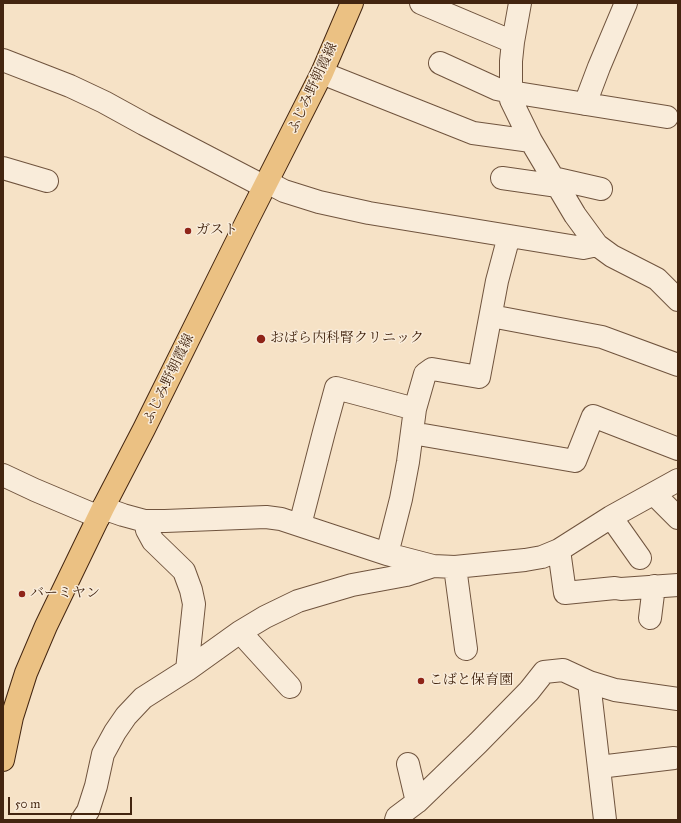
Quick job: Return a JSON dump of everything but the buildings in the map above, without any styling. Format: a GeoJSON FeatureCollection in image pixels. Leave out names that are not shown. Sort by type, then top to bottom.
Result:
{"type":"FeatureCollection","features":[{"type":"Feature","properties":{"kind":"main road","name":"ふじみ野朝霞線"},"geometry":{"type":"LineString","coordinates":[[3,760],[12,717],[26,673],[46,626],[234,246],[322,73],[352,3]]}},
{"type":"Feature","properties":{"kind":"street"},"geometry":{"type":"LineString","coordinates":[[421,3],[513,42]]}},
{"type":"Feature","properties":{"kind":"street"},"geometry":{"type":"LineString","coordinates":[[520,3],[513,42],[511,100],[531,141],[575,215],[597,245],[612,256],[657,279],[678,300]]}},
{"type":"Feature","properties":{"kind":"street"},"geometry":{"type":"LineString","coordinates":[[585,104],[626,3]]}},
{"type":"Feature","properties":{"kind":"street"},"geometry":{"type":"LineString","coordinates":[[3,60],[70,86],[104,102],[144,124],[266,185],[319,202],[369,213],[583,248],[597,245]]}},
{"type":"Feature","properties":{"kind":"street"},"geometry":{"type":"LineString","coordinates":[[440,63],[497,89],[667,117]]}},
{"type":"Feature","properties":{"kind":"street"},"geometry":{"type":"LineString","coordinates":[[322,73],[473,133],[531,141]]}},
{"type":"Feature","properties":{"kind":"street"},"geometry":{"type":"LineString","coordinates":[[3,168],[46,181]]}},
{"type":"Feature","properties":{"kind":"street"},"geometry":{"type":"LineString","coordinates":[[502,178],[556,182],[601,189]]}},
{"type":"Feature","properties":{"kind":"street"},"geometry":{"type":"LineString","coordinates":[[387,554],[401,499],[408,462],[415,409],[425,374],[432,369],[479,377],[497,281],[509,236]]}},
{"type":"Feature","properties":{"kind":"street"},"geometry":{"type":"LineString","coordinates":[[491,316],[602,337],[678,365]]}},
{"type":"Feature","properties":{"kind":"street"},"geometry":{"type":"LineString","coordinates":[[300,525],[336,388],[415,409]]}},
{"type":"Feature","properties":{"kind":"street"},"geometry":{"type":"LineString","coordinates":[[412,433],[575,461],[593,416],[678,449]]}},
{"type":"Feature","properties":{"kind":"street"},"geometry":{"type":"LineString","coordinates":[[3,475],[35,490],[101,513],[123,515],[145,521],[266,517],[281,519],[387,554],[433,566],[455,567],[542,557],[559,550],[611,517],[678,480]]}},
{"type":"Feature","properties":{"kind":"street"},"geometry":{"type":"LineString","coordinates":[[654,494],[678,518]]}},
{"type":"Feature","properties":{"kind":"street"},"geometry":{"type":"LineString","coordinates":[[611,517],[640,558]]}},
{"type":"Feature","properties":{"kind":"street"},"geometry":{"type":"LineString","coordinates":[[145,521],[147,530],[153,541],[184,572],[191,590],[194,604],[187,670]]}},
{"type":"Feature","properties":{"kind":"street"},"geometry":{"type":"LineString","coordinates":[[559,550],[565,593],[615,588],[621,589],[678,585]]}},
{"type":"Feature","properties":{"kind":"street"},"geometry":{"type":"LineString","coordinates":[[82,820],[88,811],[104,754],[115,732],[126,716],[142,698],[187,670],[240,632],[265,617],[298,601],[352,585],[406,576],[433,566]]}},
{"type":"Feature","properties":{"kind":"street"},"geometry":{"type":"LineString","coordinates":[[455,567],[466,649]]}},
{"type":"Feature","properties":{"kind":"street"},"geometry":{"type":"LineString","coordinates":[[650,618],[654,586]]}},
{"type":"Feature","properties":{"kind":"street"},"geometry":{"type":"LineString","coordinates":[[240,632],[290,686]]}},
{"type":"Feature","properties":{"kind":"street"},"geometry":{"type":"LineString","coordinates":[[396,820],[397,817],[418,802],[478,743],[529,690],[544,672],[563,670],[589,682],[615,690],[678,699]]}},
{"type":"Feature","properties":{"kind":"street"},"geometry":{"type":"LineString","coordinates":[[589,682],[605,820]]}},
{"type":"Feature","properties":{"kind":"street"},"geometry":{"type":"LineString","coordinates":[[599,768],[674,758]]}},
{"type":"Feature","properties":{"kind":"street"},"geometry":{"type":"LineString","coordinates":[[408,764],[418,802]]}},
{"type":"Feature","properties":{"kind":"place","name":"ガスト"},"geometry":{"type":"Point","coordinates":[188,231]}},
{"type":"Feature","properties":{"kind":"place","name":"おばら内科腎クリニック"},"geometry":{"type":"Point","coordinates":[261,339]}},
{"type":"Feature","properties":{"kind":"place","name":"バーミヤン"},"geometry":{"type":"Point","coordinates":[22,594]}},
{"type":"Feature","properties":{"kind":"place","name":"こばと保育園"},"geometry":{"type":"Point","coordinates":[421,681]}}]}
